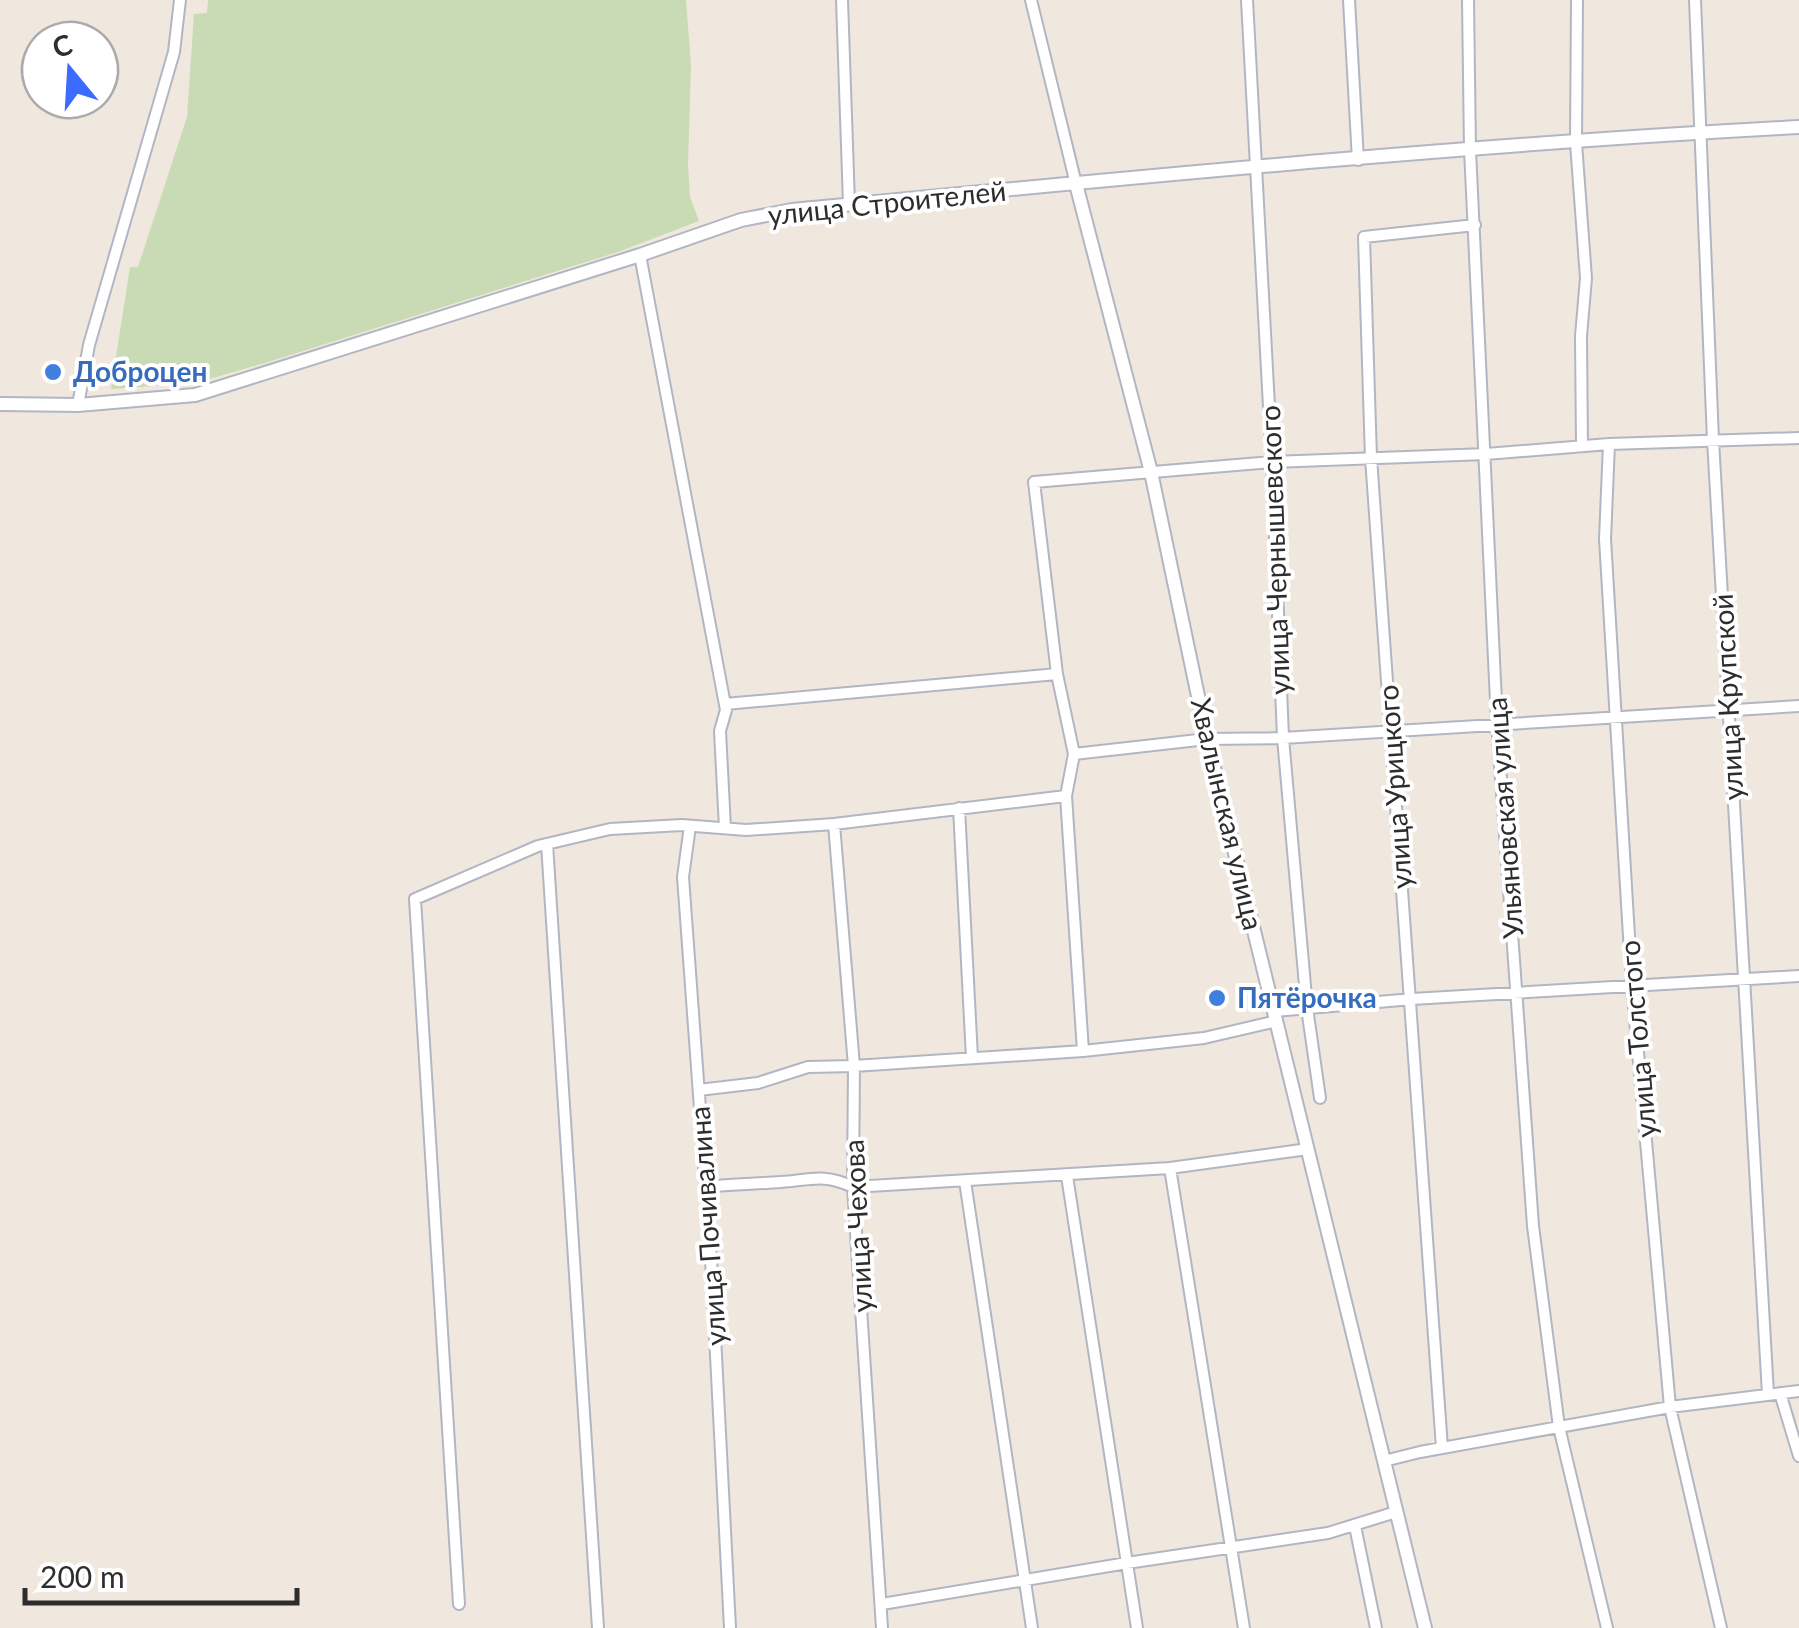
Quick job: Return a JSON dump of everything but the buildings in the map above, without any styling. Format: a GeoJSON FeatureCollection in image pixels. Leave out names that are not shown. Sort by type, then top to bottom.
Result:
{"type":"FeatureCollection","features":[{"type":"Feature","properties":{"kind":"street"},"geometry":{"type":"LineString","coordinates":[[78,405],[85,358],[174,52],[180,0]]}},
{"type":"Feature","properties":{"kind":"street"},"geometry":{"type":"LineString","coordinates":[[842,0],[850,204]]}},
{"type":"Feature","properties":{"kind":"street","name":"Хвалынская улица"},"geometry":{"type":"LineString","coordinates":[[1032,0],[1151,472],[1208,740],[1425,1628]]}},
{"type":"Feature","properties":{"kind":"street","name":"улица Чернышевского"},"geometry":{"type":"LineString","coordinates":[[1247,0],[1283,738],[1320,1098]]}},
{"type":"Feature","properties":{"kind":"street"},"geometry":{"type":"LineString","coordinates":[[1350,0],[1358,160]]}},
{"type":"Feature","properties":{"kind":"street","name":"Ульяновская улица"},"geometry":{"type":"LineString","coordinates":[[1468,0],[1470,150],[1498,723],[1533,1226],[1559,1427],[1608,1628]]}},
{"type":"Feature","properties":{"kind":"street"},"geometry":{"type":"LineString","coordinates":[[1577,0],[1576,143],[1586,278],[1582,446]]}},
{"type":"Feature","properties":{"kind":"street","name":"улица Крупской"},"geometry":{"type":"LineString","coordinates":[[1695,0],[1713,440],[1774,1394],[1799,1456]]}},
{"type":"Feature","properties":{"kind":"street","name":"улица Строителей"},"geometry":{"type":"LineString","coordinates":[[0,404],[78,405],[194,395],[741,220],[792,210],[1258,167],[1799,128]]}},
{"type":"Feature","properties":{"kind":"street","name":"улица Урицкого"},"geometry":{"type":"LineString","coordinates":[[1442,1448],[1372,458],[1364,237],[1475,225]]}},
{"type":"Feature","properties":{"kind":"street"},"geometry":{"type":"LineString","coordinates":[[640,255],[726,710],[720,731],[726,828]]}},
{"type":"Feature","properties":{"kind":"street"},"geometry":{"type":"LineString","coordinates":[[1083,1051],[1066,796],[1074,754],[1057,674],[1034,482],[1272,462],[1799,438]]}},
{"type":"Feature","properties":{"kind":"street","name":"улица Толстого"},"geometry":{"type":"LineString","coordinates":[[1609,444],[1605,539],[1632,986],[1670,1407],[1721,1628]]}},
{"type":"Feature","properties":{"kind":"street"},"geometry":{"type":"LineString","coordinates":[[725,704],[1057,674]]}},
{"type":"Feature","properties":{"kind":"street"},"geometry":{"type":"LineString","coordinates":[[1074,754],[1208,740],[1799,706]]}},
{"type":"Feature","properties":{"kind":"street"},"geometry":{"type":"LineString","coordinates":[[459,1604],[416,899],[547,844],[610,829],[690,826],[746,830],[834,824],[1066,796]]}},
{"type":"Feature","properties":{"kind":"street"},"geometry":{"type":"LineString","coordinates":[[959,808],[972,1058]]}},
{"type":"Feature","properties":{"kind":"street","name":"улица Чехова"},"geometry":{"type":"LineString","coordinates":[[834,824],[854,1066],[853,1187],[882,1628]]}},
{"type":"Feature","properties":{"kind":"street","name":"улица Почивалина"},"geometry":{"type":"LineString","coordinates":[[690,826],[683,877],[706,1186],[730,1628]]}},
{"type":"Feature","properties":{"kind":"street"},"geometry":{"type":"LineString","coordinates":[[547,844],[598,1628]]}},
{"type":"Feature","properties":{"kind":"street"},"geometry":{"type":"LineString","coordinates":[[699,1090],[758,1083],[808,1067],[1083,1051],[1204,1038],[1308,1008],[1799,976]]}},
{"type":"Feature","properties":{"kind":"street"},"geometry":{"type":"LineString","coordinates":[[706,1186],[825,1177],[853,1187],[1067,1176],[1170,1168],[1308,1150]]}},
{"type":"Feature","properties":{"kind":"street"},"geometry":{"type":"LineString","coordinates":[[1170,1168],[1244,1628]]}},
{"type":"Feature","properties":{"kind":"street"},"geometry":{"type":"LineString","coordinates":[[1067,1176],[1137,1628]]}},
{"type":"Feature","properties":{"kind":"street"},"geometry":{"type":"LineString","coordinates":[[965,1181],[1032,1628]]}},
{"type":"Feature","properties":{"kind":"street"},"geometry":{"type":"LineString","coordinates":[[1384,1462],[1670,1407],[1799,1391]]}},
{"type":"Feature","properties":{"kind":"street"},"geometry":{"type":"LineString","coordinates":[[882,1604],[1328,1533],[1396,1512]]}},
{"type":"Feature","properties":{"kind":"street"},"geometry":{"type":"LineString","coordinates":[[1355,1526],[1376,1628]]}},
{"type":"Feature","properties":{"kind":"green space"},"geometry":{"type":"Polygon","coordinates":[[[208,0],[686,0],[691,65],[688,166],[690,197],[699,221],[618,252],[196,383],[111,389],[130,267],[138,267],[187,117],[194,14],[207,13],[208,0]]]}},
{"type":"Feature","properties":{"kind":"place","name":"Доброцен"},"geometry":{"type":"Point","coordinates":[53,372]}},
{"type":"Feature","properties":{"kind":"place","name":"Пятёрочка"},"geometry":{"type":"Point","coordinates":[1217,998]}}]}
